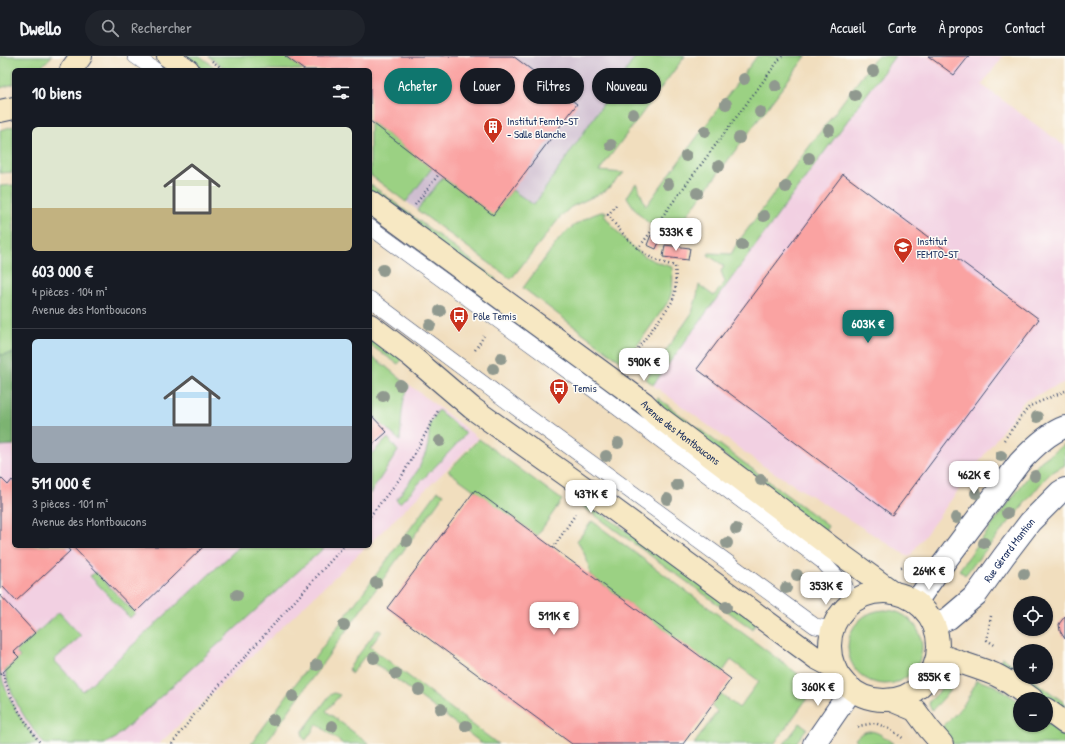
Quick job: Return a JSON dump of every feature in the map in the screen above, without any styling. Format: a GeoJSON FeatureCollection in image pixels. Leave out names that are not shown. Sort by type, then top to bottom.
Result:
{"type":"FeatureCollection","features":[{"type":"Feature","properties":{"kind":"street"},"geometry":{"type":"LineString","coordinates":[[72,68],[81,56]]}},
{"type":"Feature","properties":{"kind":"street"},"geometry":{"type":"LineString","coordinates":[[168,56],[185,68]]}},
{"type":"Feature","properties":{"kind":"street"},"geometry":{"type":"LineString","coordinates":[[0,111],[12,108]]}},
{"type":"Feature","properties":{"kind":"street","name":"Avenue des Montboucons"},"geometry":{"type":"LineString","coordinates":[[372,203],[644,403],[656,415],[894,593]]}},
{"type":"Feature","properties":{"kind":"street"},"geometry":{"type":"LineString","coordinates":[[372,327],[411,356],[477,411],[586,488],[816,658],[835,668]]}},
{"type":"Feature","properties":{"kind":"street"},"geometry":{"type":"LineString","coordinates":[[916,602],[1019,463],[1031,450],[1065,428]]}},
{"type":"Feature","properties":{"kind":"street","name":"Rue Gérard Mantion"},"geometry":{"type":"LineString","coordinates":[[934,625],[949,618],[976,595],[1030,522],[1060,492],[1065,489]]}},
{"type":"Feature","properties":{"kind":"street"},"geometry":{"type":"LineString","coordinates":[[883,592],[894,593],[910,598],[916,602],[927,612],[934,625],[938,639],[938,654],[930,676],[913,692],[902,697],[891,700],[880,700],[861,695],[852,689],[842,679],[835,668],[830,649],[833,629],[837,620],[850,604],[871,594],[883,592]]}},
{"type":"Feature","properties":{"kind":"street"},"geometry":{"type":"LineString","coordinates":[[938,654],[997,676],[1022,692]]}},
{"type":"Feature","properties":{"kind":"street"},"geometry":{"type":"LineString","coordinates":[[814,744],[852,689]]}},
{"type":"Feature","properties":{"kind":"street"},"geometry":{"type":"LineString","coordinates":[[891,700],[915,710],[942,744]]}},
{"type":"Feature","properties":{"kind":"street"},"geometry":{"type":"LineString","coordinates":[[1053,714],[1065,723]]}},
{"type":"Feature","properties":{"kind":"lane"},"geometry":{"type":"LineString","coordinates":[[135,56],[152,68]]}},
{"type":"Feature","properties":{"kind":"lane"},"geometry":{"type":"LineString","coordinates":[[372,228],[822,561],[845,586],[850,604]]}},
{"type":"Feature","properties":{"kind":"lane"},"geometry":{"type":"LineString","coordinates":[[372,300],[523,413],[815,626],[833,629]]}},
{"type":"Feature","properties":{"kind":"path"},"geometry":{"type":"LineString","coordinates":[[638,249],[782,56]]}},
{"type":"Feature","properties":{"kind":"path"},"geometry":{"type":"LineString","coordinates":[[211,61],[221,68]]}},
{"type":"Feature","properties":{"kind":"path"},"geometry":{"type":"LineString","coordinates":[[421,198],[440,174]]}},
{"type":"Feature","properties":{"kind":"path"},"geometry":{"type":"LineString","coordinates":[[616,205],[608,215],[629,241],[638,249],[655,260],[675,266],[677,283],[676,292],[672,302],[628,362]]}},
{"type":"Feature","properties":{"kind":"path"},"geometry":{"type":"LineString","coordinates":[[1001,444],[1030,406],[1065,391]]}},
{"type":"Feature","properties":{"kind":"path"},"geometry":{"type":"LineString","coordinates":[[372,514],[402,476],[438,410]]}},
{"type":"Feature","properties":{"kind":"path"},"geometry":{"type":"LineString","coordinates":[[553,548],[576,512]]}},
{"type":"Feature","properties":{"kind":"path"},"geometry":{"type":"LineString","coordinates":[[172,744],[200,707],[342,548]]}},
{"type":"Feature","properties":{"kind":"path"},"geometry":{"type":"LineString","coordinates":[[899,568],[910,565],[914,562]]}},
{"type":"Feature","properties":{"kind":"path"},"geometry":{"type":"LineString","coordinates":[[992,610],[987,640],[998,648]]}},
{"type":"Feature","properties":{"kind":"path"},"geometry":{"type":"LineString","coordinates":[[3,674],[8,690],[22,718],[41,744]]}},
{"type":"Feature","properties":{"kind":"path"},"geometry":{"type":"LineString","coordinates":[[853,731],[859,726],[875,723],[890,729],[905,740]]}},
{"type":"Feature","properties":{"kind":"shaded area"},"geometry":{"type":"Polygon","coordinates":[[[208,56],[664,56],[655,68],[592,68],[592,104],[628,104],[503,273],[372,176],[372,68],[224,68],[208,56]]]}},
{"type":"Feature","properties":{"kind":"shaded area","name":"Institut FEMTO-ST"},"geometry":{"type":"Polygon","coordinates":[[[895,56],[1003,56],[982,85],[1065,146],[1065,382],[1024,401],[909,557],[762,465],[653,385],[895,56]]]}},
{"type":"Feature","properties":{"kind":"shaded area"},"geometry":{"type":"Polygon","coordinates":[[[12,185],[12,548],[365,548],[159,744],[0,744],[0,186],[12,185]]]}},
{"type":"Feature","properties":{"kind":"shaded area"},"geometry":{"type":"Polygon","coordinates":[[[372,357],[478,438],[372,541],[372,357]]]}},
{"type":"Feature","properties":{"kind":"green space"},"geometry":{"type":"Polygon","coordinates":[[[0,56],[52,56],[40,68],[12,68],[12,85],[0,88],[0,56]]]}},
{"type":"Feature","properties":{"kind":"green space"},"geometry":{"type":"Polygon","coordinates":[[[176,56],[200,56],[215,68],[192,68],[176,56]]]}},
{"type":"Feature","properties":{"kind":"green space"},"geometry":{"type":"Polygon","coordinates":[[[208,56],[285,56],[301,68],[224,68],[208,56]]]}},
{"type":"Feature","properties":{"kind":"green space"},"geometry":{"type":"Polygon","coordinates":[[[636,56],[685,56],[661,88],[661,68],[628,68],[636,56]]]}},
{"type":"Feature","properties":{"kind":"green space"},"geometry":{"type":"Polygon","coordinates":[[[757,56],[806,56],[684,219],[690,230],[675,239],[660,231],[642,217],[627,197],[636,183],[646,206],[757,56]]]}},
{"type":"Feature","properties":{"kind":"green space"},"geometry":{"type":"Polygon","coordinates":[[[877,56],[895,56],[653,385],[646,379],[692,313],[699,285],[714,296],[725,282],[721,271],[724,266],[708,255],[709,253],[731,254],[738,242],[877,56]]]}},
{"type":"Feature","properties":{"kind":"green space"},"geometry":{"type":"Polygon","coordinates":[[[603,104],[649,104],[599,171],[624,173],[609,188],[571,207],[562,215],[511,279],[417,210],[443,177],[493,214],[512,190],[534,205],[603,104]]]}},
{"type":"Feature","properties":{"kind":"green space"},"geometry":{"type":"Polygon","coordinates":[[[372,123],[432,168],[406,202],[372,176],[372,123]]]}},
{"type":"Feature","properties":{"kind":"green space"},"geometry":{"type":"Polygon","coordinates":[[[12,127],[12,172],[0,173],[0,130],[12,127]]]}},
{"type":"Feature","properties":{"kind":"green space"},"geometry":{"type":"Polygon","coordinates":[[[12,185],[12,353],[0,355],[0,186],[12,185]]]}},
{"type":"Feature","properties":{"kind":"green space"},"geometry":{"type":"Polygon","coordinates":[[[372,186],[496,279],[491,286],[372,199],[372,186]]]}},
{"type":"Feature","properties":{"kind":"green space"},"geometry":{"type":"Polygon","coordinates":[[[601,212],[607,212],[604,215],[608,221],[637,251],[653,261],[672,267],[673,280],[670,298],[624,364],[523,288],[560,238],[579,222],[601,212]]]}},
{"type":"Feature","properties":{"kind":"green space"},"geometry":{"type":"Polygon","coordinates":[[[372,335],[402,360],[398,364],[372,346],[372,335]]]}},
{"type":"Feature","properties":{"kind":"green space"},"geometry":{"type":"Polygon","coordinates":[[[12,353],[12,445],[0,446],[0,355],[12,353]]]}},
{"type":"Feature","properties":{"kind":"green space"},"geometry":{"type":"Polygon","coordinates":[[[372,357],[384,365],[409,386],[404,399],[400,441],[372,414],[372,357]]]}},
{"type":"Feature","properties":{"kind":"green space"},"geometry":{"type":"Polygon","coordinates":[[[658,398],[828,526],[824,533],[655,401],[658,398]]]}},
{"type":"Feature","properties":{"kind":"green space"},"geometry":{"type":"Polygon","coordinates":[[[438,410],[466,433],[400,503],[396,500],[418,470],[426,452],[430,424],[438,410]]]}},
{"type":"Feature","properties":{"kind":"green space"},"geometry":{"type":"Polygon","coordinates":[[[388,438],[398,451],[372,491],[372,453],[388,438]]]}},
{"type":"Feature","properties":{"kind":"green space"},"geometry":{"type":"Polygon","coordinates":[[[479,439],[562,500],[537,536],[448,471],[479,439]]]}},
{"type":"Feature","properties":{"kind":"green space"},"geometry":{"type":"Polygon","coordinates":[[[1065,444],[1065,465],[1051,473],[1044,480],[965,575],[959,570],[1027,478],[1041,461],[1065,444]]]}},
{"type":"Feature","properties":{"kind":"green space"},"geometry":{"type":"Polygon","coordinates":[[[438,491],[444,494],[265,744],[251,744],[438,491]]]}},
{"type":"Feature","properties":{"kind":"green space"},"geometry":{"type":"Polygon","coordinates":[[[581,499],[757,622],[752,629],[578,503],[581,499]]]}},
{"type":"Feature","properties":{"kind":"green space"},"geometry":{"type":"Polygon","coordinates":[[[592,521],[798,674],[805,687],[806,700],[774,744],[694,744],[717,712],[711,706],[720,693],[739,708],[759,681],[731,660],[722,673],[590,575],[586,557],[577,541],[592,521]]]}},
{"type":"Feature","properties":{"kind":"green space"},"geometry":{"type":"Polygon","coordinates":[[[238,548],[324,548],[114,739],[104,744],[44,744],[15,701],[5,671],[20,657],[16,652],[59,612],[81,636],[54,660],[83,691],[238,548]]]}},
{"type":"Feature","properties":{"kind":"green space"},"geometry":{"type":"Polygon","coordinates":[[[95,572],[135,613],[130,618],[90,576],[95,572]]]}},
{"type":"Feature","properties":{"kind":"green space"},"geometry":{"type":"Polygon","coordinates":[[[885,610],[906,616],[916,626],[922,647],[916,668],[906,678],[885,684],[864,678],[854,668],[848,647],[854,626],[864,616],[885,610]]]}},
{"type":"Feature","properties":{"kind":"green space"},"geometry":{"type":"Polygon","coordinates":[[[378,630],[382,631],[370,647],[498,744],[483,744],[365,656],[351,674],[349,668],[378,630]]]}},
{"type":"Feature","properties":{"kind":"green space"},"geometry":{"type":"Polygon","coordinates":[[[1002,657],[1013,665],[1013,675],[997,667],[1002,657]]]}},
{"type":"Feature","properties":{"kind":"green space"},"geometry":{"type":"Polygon","coordinates":[[[952,673],[958,675],[956,680],[947,694],[932,710],[929,705],[930,701],[938,693],[952,673]]]}},
{"type":"Feature","properties":{"kind":"green space"},"geometry":{"type":"Polygon","coordinates":[[[1,674],[11,702],[39,744],[0,744],[1,674]]]}},
{"type":"Feature","properties":{"kind":"green space"},"geometry":{"type":"Polygon","coordinates":[[[976,680],[996,686],[1013,697],[1013,732],[1053,732],[1053,726],[1065,734],[1065,744],[953,744],[941,728],[957,712],[970,694],[976,680]]]}},
{"type":"Feature","properties":{"kind":"green space"},"geometry":{"type":"Polygon","coordinates":[[[1026,684],[1039,684],[1050,692],[1037,692],[1026,684]]]}},
{"type":"Feature","properties":{"kind":"green space"},"geometry":{"type":"Polygon","coordinates":[[[334,693],[340,695],[326,711],[369,744],[343,744],[317,724],[306,740],[304,738],[302,735],[303,731],[330,695],[334,693]]]}},
{"type":"Feature","properties":{"kind":"green space"},"geometry":{"type":"Polygon","coordinates":[[[1053,694],[1065,703],[1065,713],[1053,704],[1053,694]]]}},
{"type":"Feature","properties":{"kind":"green space"},"geometry":{"type":"Polygon","coordinates":[[[800,723],[807,728],[795,744],[784,744],[800,723]]]}},
{"type":"Feature","properties":{"kind":"green space"},"geometry":{"type":"Polygon","coordinates":[[[872,731],[885,737],[894,744],[861,744],[855,739],[862,733],[872,731]]]}},
{"type":"Feature","properties":{"kind":"building"},"geometry":{"type":"Polygon","coordinates":[[[285,56],[513,56],[529,68],[523,68],[523,104],[577,104],[493,215],[372,123],[372,68],[301,68],[285,56]]]}},
{"type":"Feature","properties":{"kind":"building"},"geometry":{"type":"Polygon","coordinates":[[[928,56],[969,56],[954,75],[928,56]]]}},
{"type":"Feature","properties":{"kind":"building"},"geometry":{"type":"Polygon","coordinates":[[[843,174],[1039,319],[892,515],[697,369],[843,174]]]}},
{"type":"Feature","properties":{"kind":"building"},"geometry":{"type":"Polygon","coordinates":[[[651,235],[660,240],[656,249],[647,245],[651,235]]]}},
{"type":"Feature","properties":{"kind":"building"},"geometry":{"type":"Polygon","coordinates":[[[665,245],[690,248],[688,260],[663,257],[665,245]]]}},
{"type":"Feature","properties":{"kind":"building"},"geometry":{"type":"Polygon","coordinates":[[[372,416],[387,432],[372,445],[372,416]]]}},
{"type":"Feature","properties":{"kind":"building"},"geometry":{"type":"Polygon","coordinates":[[[0,477],[8,485],[12,480],[12,548],[68,548],[70,551],[16,601],[3,587],[0,589],[0,477]]]}},
{"type":"Feature","properties":{"kind":"building"},"geometry":{"type":"Polygon","coordinates":[[[475,490],[731,679],[683,744],[572,744],[387,608],[475,490]]]}},
{"type":"Feature","properties":{"kind":"building"},"geometry":{"type":"Polygon","coordinates":[[[74,548],[202,548],[136,612],[74,548]]]}},
{"type":"Feature","properties":{"kind":"building"},"geometry":{"type":"Polygon","coordinates":[[[0,595],[35,633],[14,652],[19,657],[0,675],[0,595]]]}},
{"type":"Feature","properties":{"kind":"building"},"geometry":{"type":"Polygon","coordinates":[[[1065,616],[1065,639],[1060,631],[1059,624],[1065,616]]]}},
{"type":"Feature","properties":{"kind":"place","name":"Institut Femto-ST - Salle Blanche"},"geometry":{"type":"Point","coordinates":[493,144]}},
{"type":"Feature","properties":{"kind":"place","name":"Institut FEMTO-ST"},"geometry":{"type":"Point","coordinates":[903,264]}},
{"type":"Feature","properties":{"kind":"place","name":"Pôle Temis"},"geometry":{"type":"Point","coordinates":[459,333]}},
{"type":"Feature","properties":{"kind":"place","name":"Temis"},"geometry":{"type":"Point","coordinates":[559,405]}}]}
